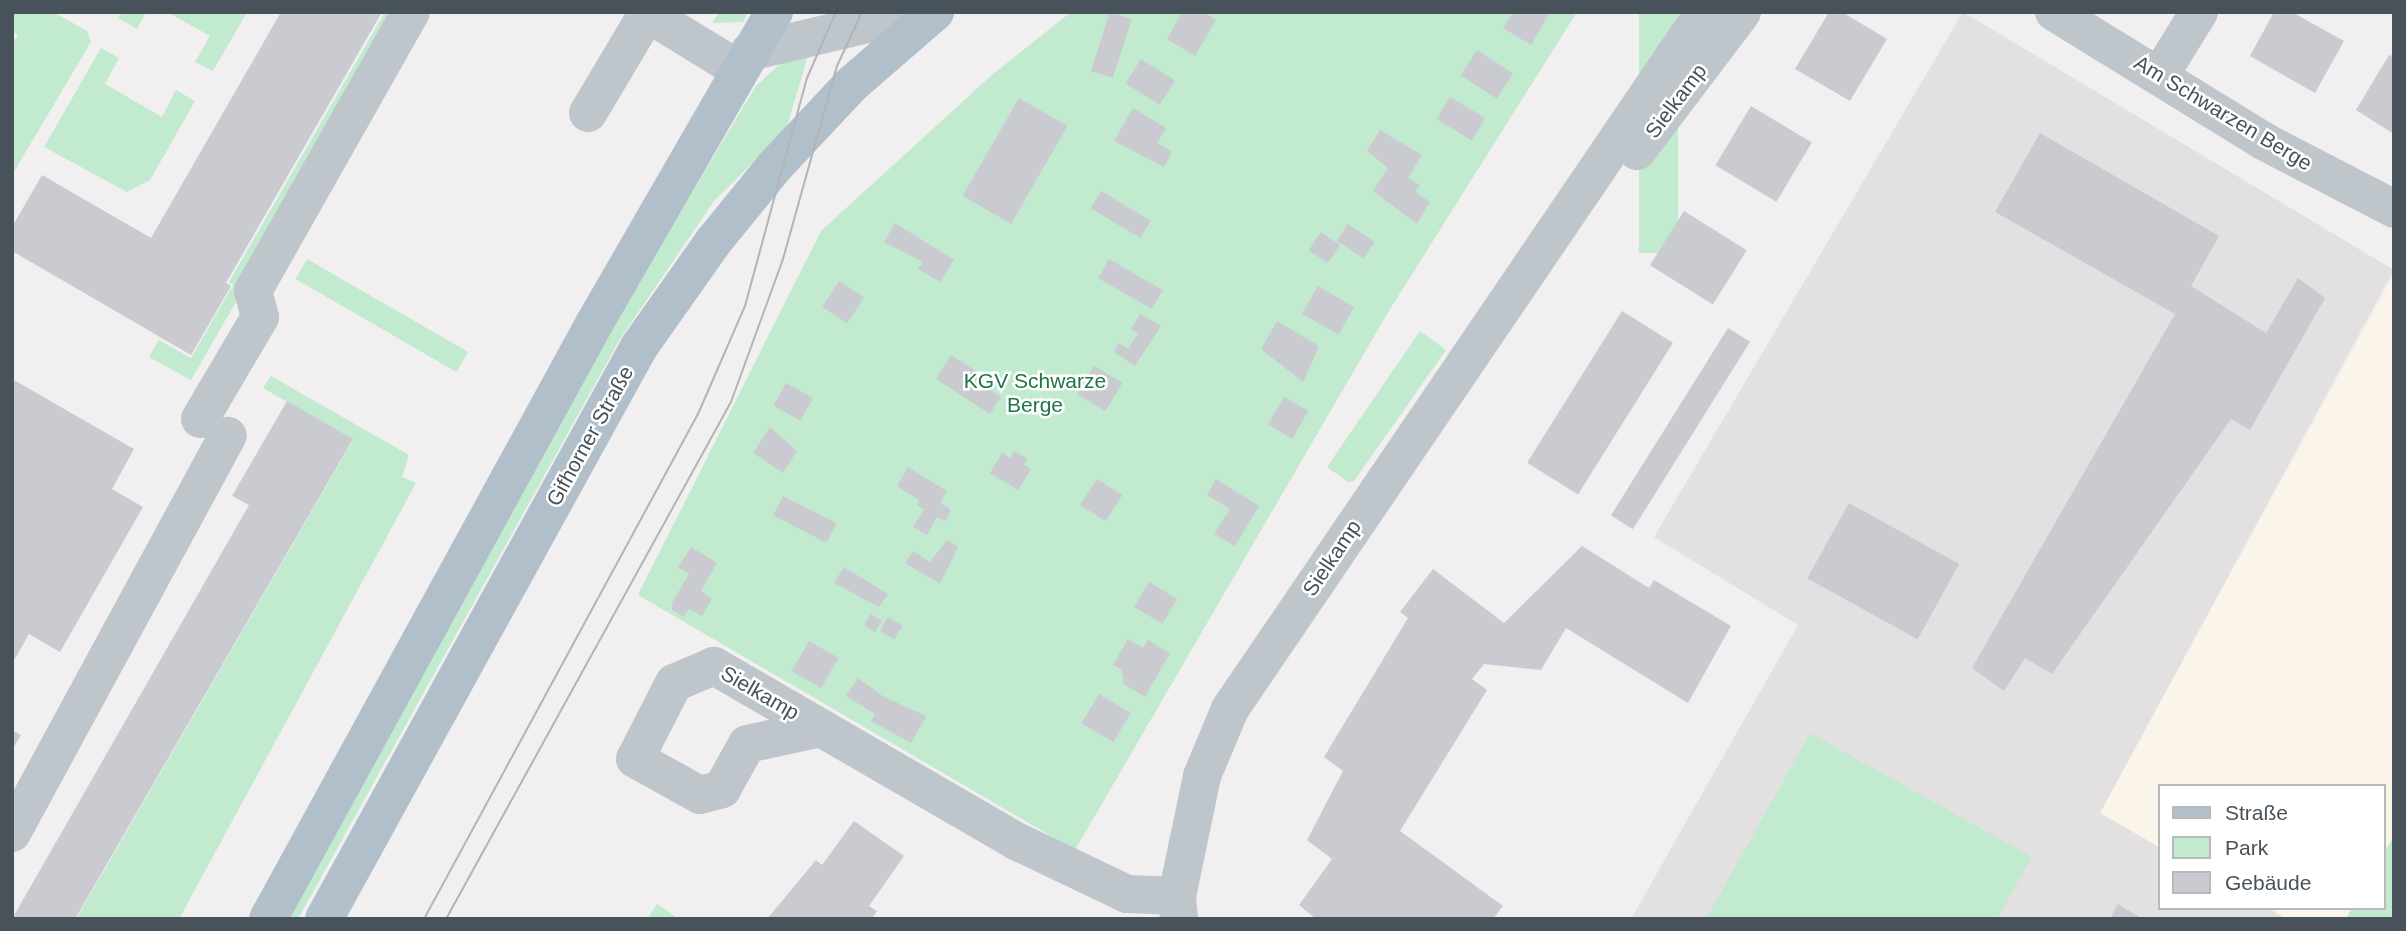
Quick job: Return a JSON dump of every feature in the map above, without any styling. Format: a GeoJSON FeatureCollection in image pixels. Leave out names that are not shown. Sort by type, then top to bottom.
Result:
{"type":"FeatureCollection","features":[{"type":"Feature","properties":{"kind":"main road"},"geometry":{"type":"LineString","coordinates":[[268,919],[743,60],[774,12]]}},
{"type":"Feature","properties":{"kind":"main road","name":"Gifhorner Straße"},"geometry":{"type":"LineString","coordinates":[[324,919],[639,347],[713,242],[775,166],[852,84],[935,12]]}},
{"type":"Feature","properties":{"kind":"street"},"geometry":{"type":"LineString","coordinates":[[12,832],[214,427],[260,317],[253,291],[411,12]]}},
{"type":"Feature","properties":{"kind":"street"},"geometry":{"type":"LineString","coordinates":[[588,113],[646,13],[743,60],[918,12]]}},
{"type":"Feature","properties":{"kind":"street","name":"Sielkamp"},"geometry":{"type":"LineString","coordinates":[[821,727],[1018,842],[1128,894],[1178,908],[1202,776],[1230,709],[1704,12]]}},
{"type":"Feature","properties":{"kind":"street","name":"Sielkamp"},"geometry":{"type":"LineString","coordinates":[[1545,244],[1646,142],[1742,12]]}},
{"type":"Feature","properties":{"kind":"street","name":"Am Schwarzen Berge"},"geometry":{"type":"LineString","coordinates":[[2054,12],[2160,75],[2264,142],[2394,209]]}},
{"type":"Feature","properties":{"kind":"street"},"geometry":{"type":"LineString","coordinates":[[2160,75],[2199,12]]}},
{"type":"Feature","properties":{"kind":"shaded area"},"geometry":{"type":"Polygon","coordinates":[[[1963,12],[2394,270],[2100,813],[2158,846],[2158,910],[2271,910],[2286,919],[1631,919],[1798,625],[1654,537],[1963,12]]]}},
{"type":"Feature","properties":{"kind":"shaded area"},"geometry":{"type":"Polygon","coordinates":[[[2394,275],[2394,836],[2385,851],[2385,784],[2158,784],[2158,846],[2100,813],[2394,275]]]}},
{"type":"Feature","properties":{"kind":"shaded area"},"geometry":{"type":"Polygon","coordinates":[[[2271,910],[2351,910],[2346,919],[2286,919],[2271,910]]]}},
{"type":"Feature","properties":{"kind":"green space"},"geometry":{"type":"Polygon","coordinates":[[[12,12],[53,12],[87,31],[91,42],[12,175],[12,45],[18,35],[12,31],[12,12]]]}},
{"type":"Feature","properties":{"kind":"green space"},"geometry":{"type":"Polygon","coordinates":[[[122,12],[146,12],[137,29],[118,18],[122,12]]]}},
{"type":"Feature","properties":{"kind":"green space"},"geometry":{"type":"Polygon","coordinates":[[[167,12],[247,12],[213,71],[195,62],[210,36],[167,12]]]}},
{"type":"Feature","properties":{"kind":"green space"},"geometry":{"type":"Polygon","coordinates":[[[385,12],[399,19],[191,380],[149,357],[159,340],[191,358],[233,285],[229,282],[385,12]]]}},
{"type":"Feature","properties":{"kind":"green space"},"geometry":{"type":"Polygon","coordinates":[[[719,12],[748,12],[743,22],[712,23],[719,12]]]}},
{"type":"Feature","properties":{"kind":"green space"},"geometry":{"type":"Polygon","coordinates":[[[827,12],[858,12],[810,49],[786,130],[714,201],[620,339],[298,919],[288,919],[589,364],[756,86],[791,54],[809,49],[827,12]]]}},
{"type":"Feature","properties":{"kind":"green space","name":"KGV Schwarze Berge"},"geometry":{"type":"Polygon","coordinates":[[[1071,12],[1577,12],[1387,314],[1075,850],[638,595],[821,231],[993,74],[1071,12]]]}},
{"type":"Feature","properties":{"kind":"green space"},"geometry":{"type":"Polygon","coordinates":[[[1639,12],[1678,12],[1678,253],[1639,253],[1639,12]]]}},
{"type":"Feature","properties":{"kind":"green space"},"geometry":{"type":"Polygon","coordinates":[[[101,48],[119,58],[105,84],[162,117],[176,90],[195,101],[150,180],[127,192],[44,147],[101,48]]]}},
{"type":"Feature","properties":{"kind":"green space"},"geometry":{"type":"Polygon","coordinates":[[[307,259],[468,352],[457,372],[296,279],[307,259]]]}},
{"type":"Feature","properties":{"kind":"green space"},"geometry":{"type":"Polygon","coordinates":[[[1420,331],[1446,350],[1354,481],[1348,482],[1327,467],[1420,331]]]}},
{"type":"Feature","properties":{"kind":"green space"},"geometry":{"type":"Polygon","coordinates":[[[271,376],[409,455],[402,477],[416,483],[179,919],[76,919],[353,440],[263,388],[271,376]]]}},
{"type":"Feature","properties":{"kind":"green space"},"geometry":{"type":"Polygon","coordinates":[[[1810,733],[2032,857],[1997,919],[1706,919],[1810,733]]]}},
{"type":"Feature","properties":{"kind":"green space"},"geometry":{"type":"Polygon","coordinates":[[[2394,836],[2394,919],[2346,919],[2351,910],[2385,910],[2385,851],[2394,836]]]}},
{"type":"Feature","properties":{"kind":"green space"},"geometry":{"type":"Polygon","coordinates":[[[657,904],[679,919],[647,919],[657,904]]]}},
{"type":"Feature","properties":{"kind":"building"},"geometry":{"type":"Polygon","coordinates":[[[281,12],[382,12],[226,283],[231,286],[191,355],[12,251],[12,227],[42,175],[151,238],[281,12]]]}},
{"type":"Feature","properties":{"kind":"building"},"geometry":{"type":"Polygon","coordinates":[[[1110,12],[1132,19],[1113,78],[1091,71],[1110,12]]]}},
{"type":"Feature","properties":{"kind":"building"},"geometry":{"type":"Polygon","coordinates":[[[1182,12],[1203,12],[1216,20],[1195,56],[1167,39],[1182,12]]]}},
{"type":"Feature","properties":{"kind":"building"},"geometry":{"type":"Polygon","coordinates":[[[1513,12],[1550,12],[1531,45],[1503,28],[1513,12]]]}},
{"type":"Feature","properties":{"kind":"building"},"geometry":{"type":"Polygon","coordinates":[[[1829,12],[1842,12],[1887,39],[1850,101],[1795,69],[1829,12]]]}},
{"type":"Feature","properties":{"kind":"building"},"geometry":{"type":"Polygon","coordinates":[[[2274,12],[2292,12],[2344,41],[2315,93],[2250,56],[2274,12]]]}},
{"type":"Feature","properties":{"kind":"building"},"geometry":{"type":"Polygon","coordinates":[[[1477,50],[1513,73],[1497,99],[1461,75],[1477,50]]]}},
{"type":"Feature","properties":{"kind":"building"},"geometry":{"type":"Polygon","coordinates":[[[2389,55],[2394,57],[2394,134],[2356,110],[2389,55]]]}},
{"type":"Feature","properties":{"kind":"building"},"geometry":{"type":"Polygon","coordinates":[[[1141,59],[1175,80],[1160,105],[1126,84],[1141,59]]]}},
{"type":"Feature","properties":{"kind":"building"},"geometry":{"type":"Polygon","coordinates":[[[1450,97],[1485,118],[1472,140],[1437,119],[1450,97]]]}},
{"type":"Feature","properties":{"kind":"building"},"geometry":{"type":"Polygon","coordinates":[[[1019,98],[1067,126],[1011,224],[962,196],[1019,98]]]}},
{"type":"Feature","properties":{"kind":"building"},"geometry":{"type":"Polygon","coordinates":[[[1751,106],[1812,143],[1776,202],[1715,165],[1751,106]]]}},
{"type":"Feature","properties":{"kind":"building"},"geometry":{"type":"Polygon","coordinates":[[[1133,108],[1166,128],[1157,143],[1172,152],[1164,167],[1114,141],[1133,108]]]}},
{"type":"Feature","properties":{"kind":"building"},"geometry":{"type":"Polygon","coordinates":[[[1380,130],[1422,155],[1408,178],[1420,185],[1415,192],[1430,202],[1417,224],[1373,191],[1388,168],[1367,151],[1380,130]]]}},
{"type":"Feature","properties":{"kind":"building"},"geometry":{"type":"Polygon","coordinates":[[[2040,133],[2219,236],[2191,286],[2266,333],[2298,278],[2325,298],[2250,430],[2231,419],[2052,674],[2025,658],[2004,691],[1972,668],[2175,314],[1995,212],[2040,133]]]}},
{"type":"Feature","properties":{"kind":"building"},"geometry":{"type":"Polygon","coordinates":[[[1101,191],[1151,221],[1140,238],[1091,208],[1101,191]]]}},
{"type":"Feature","properties":{"kind":"building"},"geometry":{"type":"Polygon","coordinates":[[[1684,211],[1747,250],[1713,304],[1650,265],[1684,211]]]}},
{"type":"Feature","properties":{"kind":"building"},"geometry":{"type":"Polygon","coordinates":[[[895,223],[954,260],[940,282],[918,269],[923,262],[884,242],[895,223]]]}},
{"type":"Feature","properties":{"kind":"building"},"geometry":{"type":"Polygon","coordinates":[[[1348,224],[1375,242],[1363,258],[1337,241],[1348,224]]]}},
{"type":"Feature","properties":{"kind":"building"},"geometry":{"type":"Polygon","coordinates":[[[1321,232],[1340,245],[1328,263],[1309,250],[1321,232]]]}},
{"type":"Feature","properties":{"kind":"building"},"geometry":{"type":"Polygon","coordinates":[[[1109,259],[1163,290],[1152,309],[1098,278],[1109,259]]]}},
{"type":"Feature","properties":{"kind":"building"},"geometry":{"type":"Polygon","coordinates":[[[839,281],[864,297],[847,323],[822,307],[839,281]]]}},
{"type":"Feature","properties":{"kind":"building"},"geometry":{"type":"Polygon","coordinates":[[[1318,286],[1354,307],[1338,335],[1302,314],[1318,286]]]}},
{"type":"Feature","properties":{"kind":"building"},"geometry":{"type":"Polygon","coordinates":[[[1622,311],[1673,343],[1578,495],[1527,463],[1622,311]]]}},
{"type":"Feature","properties":{"kind":"building"},"geometry":{"type":"Polygon","coordinates":[[[1140,314],[1161,326],[1135,366],[1114,352],[1119,343],[1128,349],[1138,333],[1131,329],[1140,314]]]}},
{"type":"Feature","properties":{"kind":"building"},"geometry":{"type":"Polygon","coordinates":[[[1277,321],[1319,346],[1303,382],[1261,349],[1277,321]]]}},
{"type":"Feature","properties":{"kind":"building"},"geometry":{"type":"Polygon","coordinates":[[[1728,328],[1750,342],[1633,529],[1611,515],[1728,328]]]}},
{"type":"Feature","properties":{"kind":"building"},"geometry":{"type":"Polygon","coordinates":[[[951,355],[985,377],[981,383],[1001,397],[990,414],[936,379],[951,355]]]}},
{"type":"Feature","properties":{"kind":"building"},"geometry":{"type":"Polygon","coordinates":[[[1094,366],[1122,383],[1105,411],[1077,394],[1094,366]]]}},
{"type":"Feature","properties":{"kind":"building"},"geometry":{"type":"Polygon","coordinates":[[[12,379],[134,449],[112,489],[143,507],[60,652],[29,634],[12,664],[12,379]]]}},
{"type":"Feature","properties":{"kind":"building"},"geometry":{"type":"Polygon","coordinates":[[[786,383],[813,398],[801,421],[773,406],[786,383]]]}},
{"type":"Feature","properties":{"kind":"building"},"geometry":{"type":"Polygon","coordinates":[[[1284,397],[1308,411],[1292,439],[1268,425],[1284,397]]]}},
{"type":"Feature","properties":{"kind":"building"},"geometry":{"type":"Polygon","coordinates":[[[287,401],[353,439],[75,919],[12,919],[249,505],[232,496],[287,401]]]}},
{"type":"Feature","properties":{"kind":"building"},"geometry":{"type":"Polygon","coordinates":[[[770,427],[797,451],[783,473],[753,453],[770,427]]]}},
{"type":"Feature","properties":{"kind":"building"},"geometry":{"type":"Polygon","coordinates":[[[1014,451],[1028,459],[1024,465],[1031,469],[1018,490],[990,473],[1002,453],[1010,458],[1014,451]]]}},
{"type":"Feature","properties":{"kind":"building"},"geometry":{"type":"Polygon","coordinates":[[[908,467],[947,491],[940,503],[951,510],[945,521],[937,517],[927,535],[913,527],[924,509],[917,505],[919,500],[897,486],[908,467]]]}},
{"type":"Feature","properties":{"kind":"building"},"geometry":{"type":"Polygon","coordinates":[[[1097,479],[1122,495],[1105,521],[1080,505],[1097,479]]]}},
{"type":"Feature","properties":{"kind":"building"},"geometry":{"type":"Polygon","coordinates":[[[1216,479],[1259,506],[1235,546],[1214,534],[1230,509],[1207,495],[1216,479]]]}},
{"type":"Feature","properties":{"kind":"building"},"geometry":{"type":"Polygon","coordinates":[[[783,496],[836,523],[826,543],[773,516],[783,496]]]}},
{"type":"Feature","properties":{"kind":"building"},"geometry":{"type":"Polygon","coordinates":[[[1849,503],[1959,564],[1918,639],[1807,578],[1849,503]]]}},
{"type":"Feature","properties":{"kind":"building"},"geometry":{"type":"Polygon","coordinates":[[[947,540],[958,547],[940,584],[905,563],[913,551],[930,562],[947,540]]]}},
{"type":"Feature","properties":{"kind":"building"},"geometry":{"type":"Polygon","coordinates":[[[1582,546],[1649,588],[1654,580],[1731,626],[1688,703],[1566,628],[1541,670],[1484,664],[1472,679],[1487,690],[1400,831],[1503,906],[1493,919],[1316,919],[1299,905],[1332,859],[1307,840],[1343,771],[1324,757],[1408,618],[1400,612],[1433,569],[1504,623],[1582,546]]]}},
{"type":"Feature","properties":{"kind":"building"},"geometry":{"type":"Polygon","coordinates":[[[691,547],[717,563],[701,591],[712,599],[702,616],[689,609],[684,617],[672,610],[672,603],[689,574],[678,568],[691,547]]]}},
{"type":"Feature","properties":{"kind":"building"},"geometry":{"type":"Polygon","coordinates":[[[844,567],[888,594],[879,607],[834,583],[844,567]]]}},
{"type":"Feature","properties":{"kind":"building"},"geometry":{"type":"Polygon","coordinates":[[[1149,582],[1177,599],[1162,624],[1134,607],[1149,582]]]}},
{"type":"Feature","properties":{"kind":"building"},"geometry":{"type":"Polygon","coordinates":[[[871,614],[882,621],[875,632],[864,625],[871,614]]]}},
{"type":"Feature","properties":{"kind":"building"},"geometry":{"type":"Polygon","coordinates":[[[888,617],[903,626],[894,639],[880,631],[888,617]]]}},
{"type":"Feature","properties":{"kind":"building"},"geometry":{"type":"Polygon","coordinates":[[[1128,639],[1143,648],[1148,640],[1170,653],[1145,697],[1124,684],[1121,669],[1113,665],[1128,639]]]}},
{"type":"Feature","properties":{"kind":"building"},"geometry":{"type":"Polygon","coordinates":[[[809,641],[838,658],[821,688],[792,671],[809,641]]]}},
{"type":"Feature","properties":{"kind":"building"},"geometry":{"type":"Polygon","coordinates":[[[858,678],[884,697],[926,716],[911,743],[871,721],[875,714],[846,696],[858,678]]]}},
{"type":"Feature","properties":{"kind":"building"},"geometry":{"type":"Polygon","coordinates":[[[1099,694],[1131,713],[1113,742],[1081,723],[1099,694]]]}},
{"type":"Feature","properties":{"kind":"building"},"geometry":{"type":"Polygon","coordinates":[[[12,730],[21,735],[12,750],[12,730]]]}},
{"type":"Feature","properties":{"kind":"building"},"geometry":{"type":"Polygon","coordinates":[[[854,821],[904,856],[869,906],[877,911],[872,919],[767,919],[816,860],[822,865],[854,821]]]}},
{"type":"Feature","properties":{"kind":"building"},"geometry":{"type":"Polygon","coordinates":[[[2118,904],[2143,919],[2110,919],[2118,904]]]}},
{"type":"Feature","properties":{"kind":"tram line"},"geometry":{"type":"LineString","coordinates":[[424,919],[698,414],[745,306],[807,78],[836,12]]}},
{"type":"Feature","properties":{"kind":"tram line"},"geometry":{"type":"LineString","coordinates":[[446,919],[731,402],[783,259],[837,66],[862,12]]}}]}
